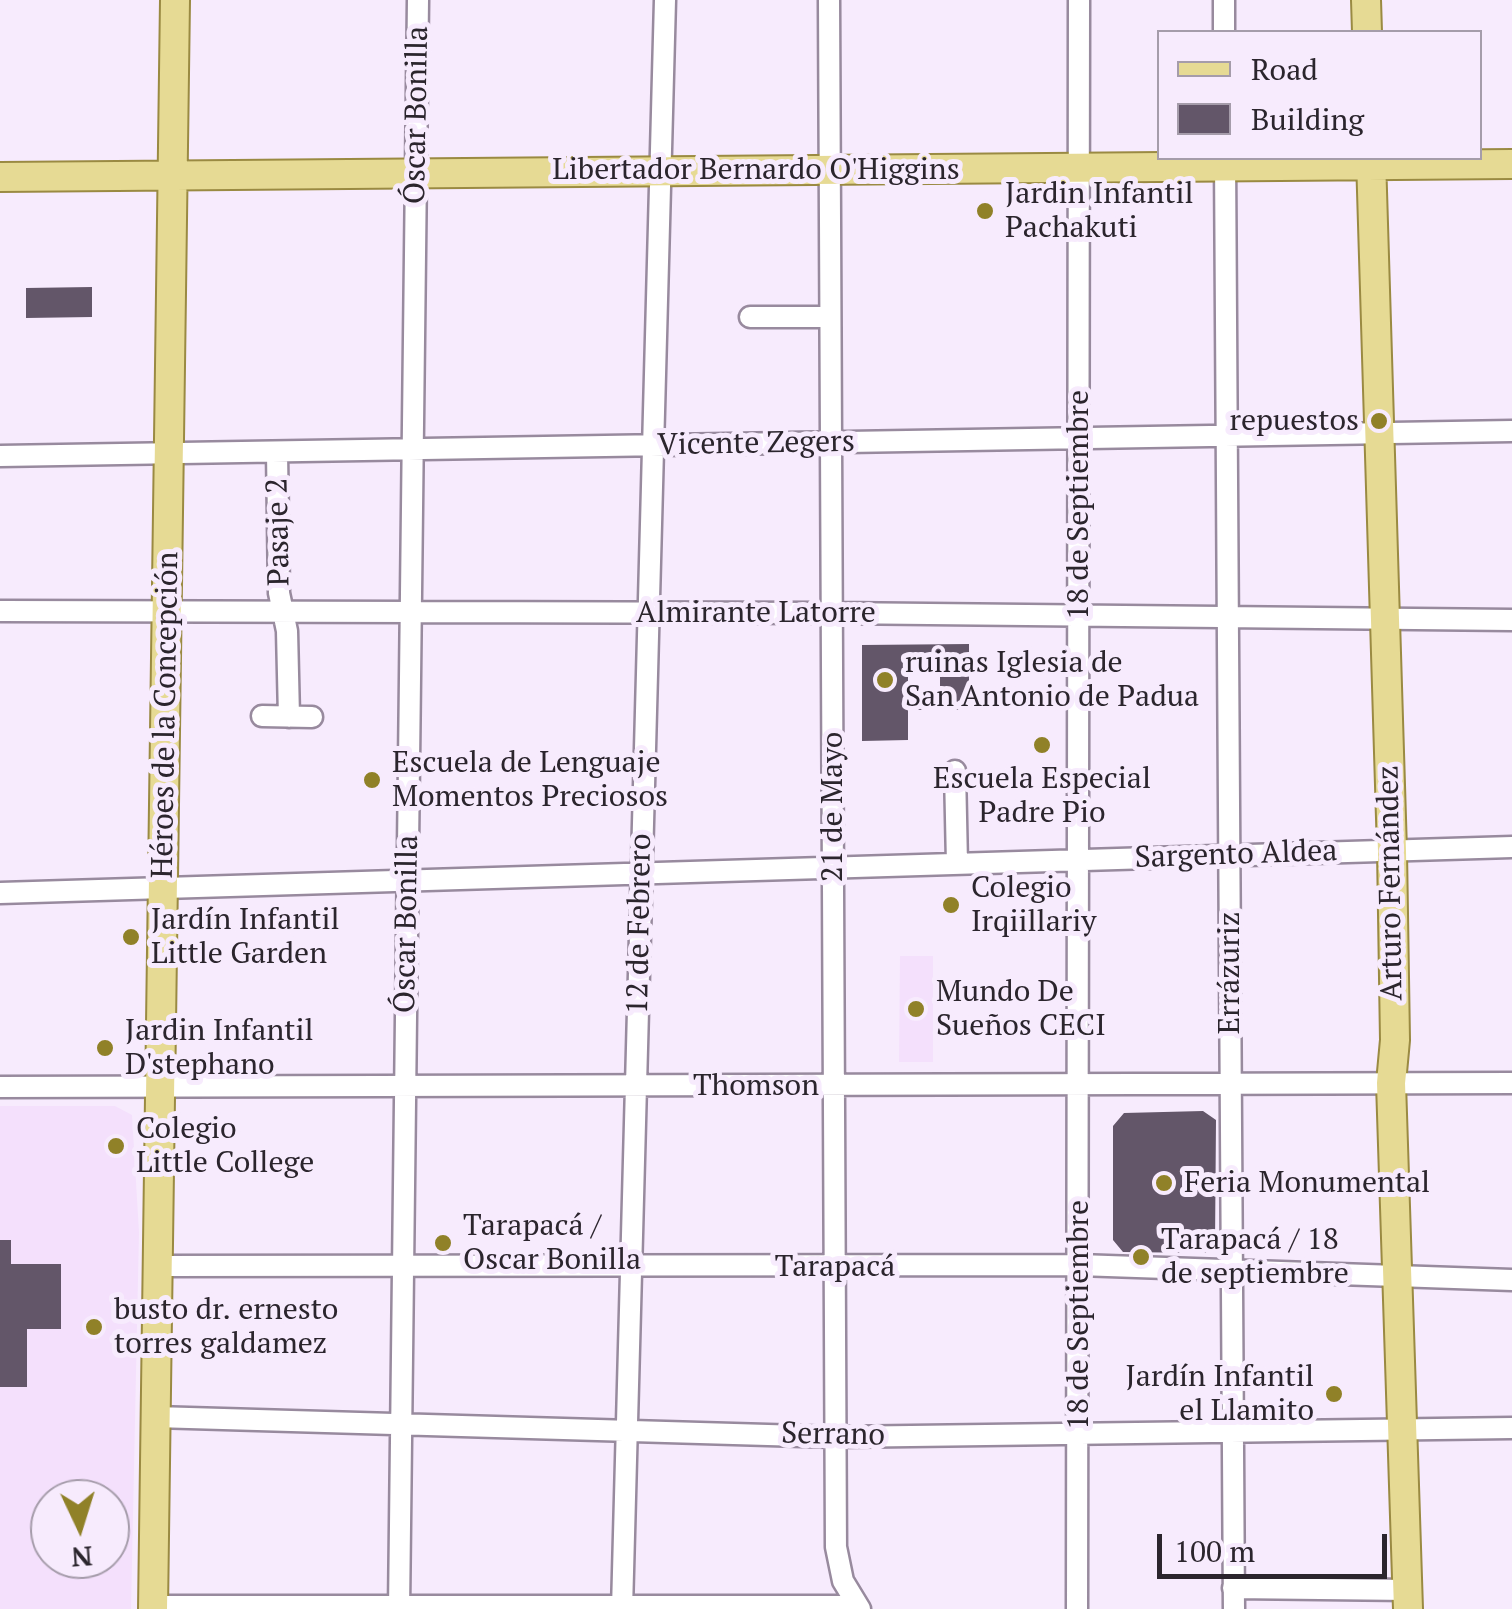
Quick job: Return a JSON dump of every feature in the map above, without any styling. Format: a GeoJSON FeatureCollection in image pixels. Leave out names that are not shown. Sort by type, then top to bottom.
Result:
{"type":"FeatureCollection","features":[{"type":"Feature","properties":{"kind":"main road","name":"Héroes de la Concepción"},"geometry":{"type":"LineString","coordinates":[[153,1608],[175,0]]}},
{"type":"Feature","properties":{"kind":"main road"},"geometry":{"type":"LineString","coordinates":[[1366,0],[1367,30]]}},
{"type":"Feature","properties":{"kind":"main road","name":"Arturo Fernández"},"geometry":{"type":"LineString","coordinates":[[1371,161],[1392,850],[1395,1040],[1391,1084],[1408,1600]]}},
{"type":"Feature","properties":{"kind":"main road","name":"Libertador Bernardo O'Higgins"},"geometry":{"type":"LineString","coordinates":[[0,177],[1079,167],[1225,162],[1512,164]]}},
{"type":"Feature","properties":{"kind":"street","name":"Óscar Bonilla"},"geometry":{"type":"LineString","coordinates":[[399,1608],[418,0]]}},
{"type":"Feature","properties":{"kind":"street","name":"12 de Febrero"},"geometry":{"type":"LineString","coordinates":[[622,1608],[664,0]]}},
{"type":"Feature","properties":{"kind":"street","name":"21 de Mayo"},"geometry":{"type":"LineString","coordinates":[[830,0],[838,1559],[859,1607]]}},
{"type":"Feature","properties":{"kind":"street","name":"18 de Septiembre"},"geometry":{"type":"LineString","coordinates":[[1077,1609],[1078,0]]}},
{"type":"Feature","properties":{"kind":"street"},"geometry":{"type":"LineString","coordinates":[[1224,0],[1224,30]]}},
{"type":"Feature","properties":{"kind":"street","name":"Errázuriz"},"geometry":{"type":"LineString","coordinates":[[1225,162],[1234,1598]]}},
{"type":"Feature","properties":{"kind":"street"},"geometry":{"type":"LineString","coordinates":[[750,317],[830,317]]}},
{"type":"Feature","properties":{"kind":"street","name":"Vicente Zegers"},"geometry":{"type":"LineString","coordinates":[[0,456],[1512,431]]}},
{"type":"Feature","properties":{"kind":"street","name":"Pasaje 2"},"geometry":{"type":"LineString","coordinates":[[277,452],[278,592],[283,612],[289,717]]}},
{"type":"Feature","properties":{"kind":"street","name":"Almirante Latorre"},"geometry":{"type":"LineString","coordinates":[[0,612],[832,612],[1512,620]]}},
{"type":"Feature","properties":{"kind":"street"},"geometry":{"type":"LineString","coordinates":[[262,716],[312,717]]}},
{"type":"Feature","properties":{"kind":"street"},"geometry":{"type":"LineString","coordinates":[[955,771],[957,864]]}},
{"type":"Feature","properties":{"kind":"street","name":"Sargento Aldea"},"geometry":{"type":"LineString","coordinates":[[0,893],[1512,848]]}},
{"type":"Feature","properties":{"kind":"street","name":"Thomson"},"geometry":{"type":"LineString","coordinates":[[0,1088],[1512,1083]]}},
{"type":"Feature","properties":{"kind":"street","name":"Tarapacá"},"geometry":{"type":"LineString","coordinates":[[157,1266],[1079,1265],[1512,1280]]}},
{"type":"Feature","properties":{"kind":"street","name":"Serrano"},"geometry":{"type":"LineString","coordinates":[[155,1417],[836,1436],[1512,1428]]}},
{"type":"Feature","properties":{"kind":"street"},"geometry":{"type":"LineString","coordinates":[[1234,1598],[1408,1600]]}},
{"type":"Feature","properties":{"kind":"street"},"geometry":{"type":"LineString","coordinates":[[153,1608],[859,1607]]}},
{"type":"Feature","properties":{"kind":"shaded area","name":"Mundo De Sueños CECI"},"geometry":{"type":"Polygon","coordinates":[[[900,956],[933,956],[933,1062],[899,1062],[900,956]]]}},
{"type":"Feature","properties":{"kind":"shaded area"},"geometry":{"type":"Polygon","coordinates":[[[0,1106],[115,1106],[132,1115],[139,1232],[131,1609],[0,1609],[0,1106]]]}},
{"type":"Feature","properties":{"kind":"building"},"geometry":{"type":"Polygon","coordinates":[[[92,287],[92,317],[26,318],[26,288],[92,287]]]}},
{"type":"Feature","properties":{"kind":"building"},"geometry":{"type":"Polygon","coordinates":[[[969,644],[969,710],[908,710],[908,740],[862,741],[862,645],[969,644]],[[908,667],[908,694],[940,694],[940,667],[908,667]]]}},
{"type":"Feature","properties":{"kind":"building","name":"Feria Monumental"},"geometry":{"type":"Polygon","coordinates":[[[1203,1111],[1216,1120],[1215,1244],[1207,1253],[1123,1252],[1113,1240],[1113,1126],[1124,1113],[1203,1111]]]}},
{"type":"Feature","properties":{"kind":"building"},"geometry":{"type":"Polygon","coordinates":[[[0,1240],[11,1240],[11,1264],[61,1264],[61,1329],[27,1329],[27,1387],[0,1387],[0,1240]]]}},
{"type":"Feature","properties":{"kind":"place","name":"Jardin Infantil Pachakuti"},"geometry":{"type":"Point","coordinates":[985,211]}},
{"type":"Feature","properties":{"kind":"place","name":"repuestos"},"geometry":{"type":"Point","coordinates":[1379,421]}},
{"type":"Feature","properties":{"kind":"place","name":"ruinas Iglesia de San Antonio de Padua"},"geometry":{"type":"Point","coordinates":[885,680]}},
{"type":"Feature","properties":{"kind":"place","name":"Escuela Especial Padre Pio"},"geometry":{"type":"Point","coordinates":[1042,745]}},
{"type":"Feature","properties":{"kind":"place","name":"Escuela de Lenguaje Momentos Preciosos"},"geometry":{"type":"Point","coordinates":[372,780]}},
{"type":"Feature","properties":{"kind":"place","name":"Colegio Irqiillariy"},"geometry":{"type":"Point","coordinates":[951,905]}},
{"type":"Feature","properties":{"kind":"place","name":"Jardín Infantil Little Garden"},"geometry":{"type":"Point","coordinates":[131,937]}},
{"type":"Feature","properties":{"kind":"place","name":"Mundo De Sueños CECI"},"geometry":{"type":"Point","coordinates":[916,1009]}},
{"type":"Feature","properties":{"kind":"place","name":"Jardin Infantil D'stephano"},"geometry":{"type":"Point","coordinates":[105,1048]}},
{"type":"Feature","properties":{"kind":"place","name":"Colegio Little College"},"geometry":{"type":"Point","coordinates":[116,1146]}},
{"type":"Feature","properties":{"kind":"place","name":"Feria Monumental"},"geometry":{"type":"Point","coordinates":[1164,1183]}},
{"type":"Feature","properties":{"kind":"place","name":"Tarapacá / Oscar Bonilla"},"geometry":{"type":"Point","coordinates":[443,1243]}},
{"type":"Feature","properties":{"kind":"place","name":"Tarapacá / 18 de septiembre"},"geometry":{"type":"Point","coordinates":[1141,1257]}},
{"type":"Feature","properties":{"kind":"place","name":"busto dr. ernesto torres galdamez"},"geometry":{"type":"Point","coordinates":[94,1327]}},
{"type":"Feature","properties":{"kind":"place","name":"Jardín Infantil el Llamito"},"geometry":{"type":"Point","coordinates":[1334,1394]}}]}
